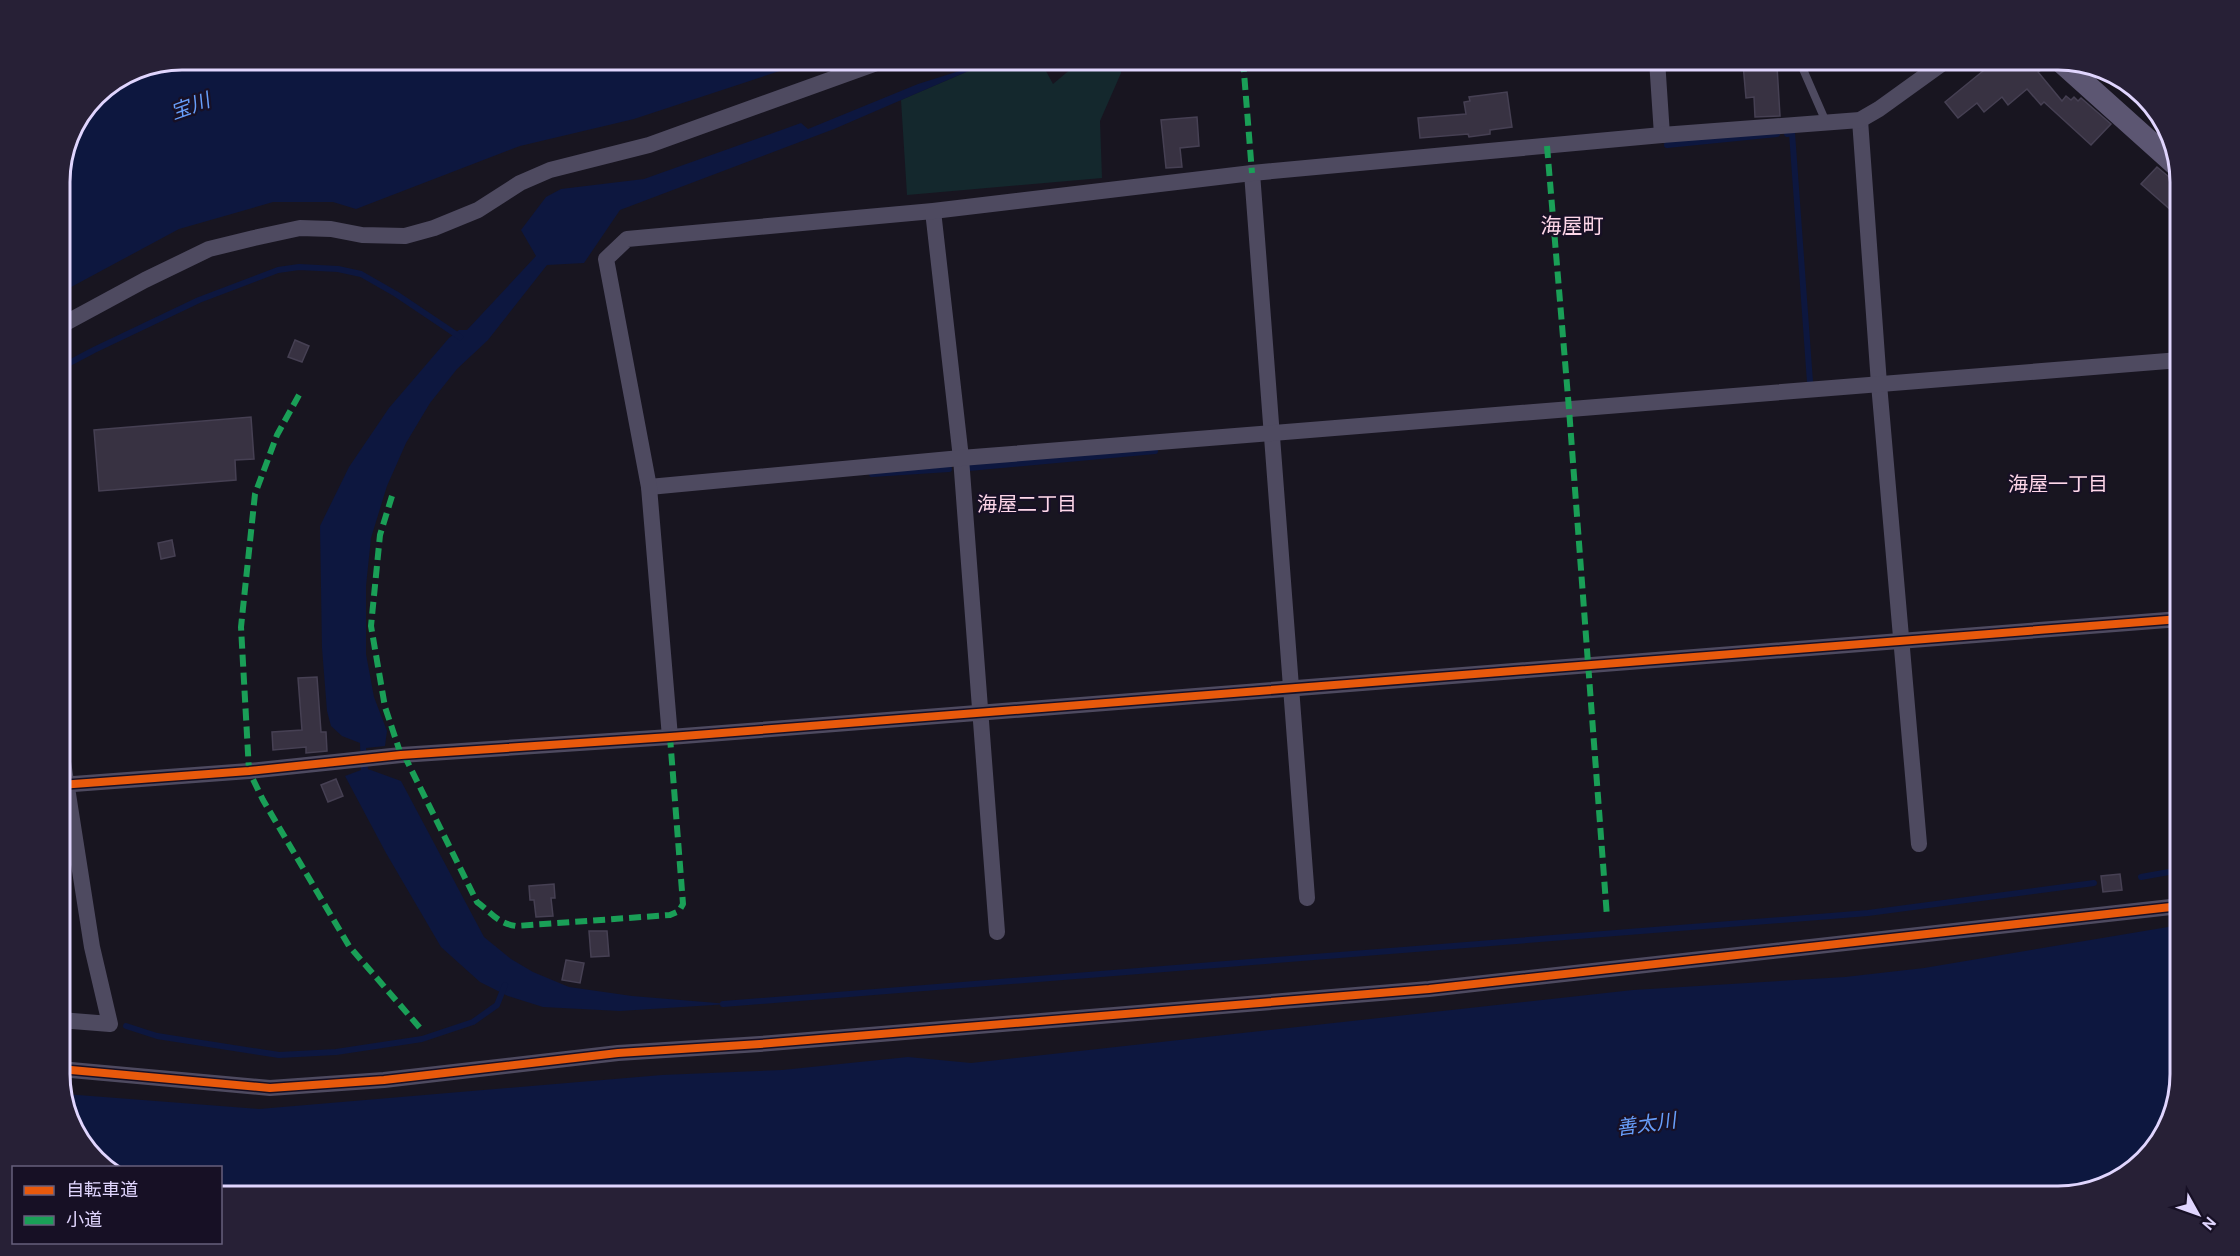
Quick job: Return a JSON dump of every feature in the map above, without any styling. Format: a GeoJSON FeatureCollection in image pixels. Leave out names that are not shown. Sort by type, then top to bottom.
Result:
{"type":"FeatureCollection","features":[{"type":"Feature","properties":{"kind":"main road"},"geometry":{"type":"LineString","coordinates":[[2078,72],[2166,156]]}},
{"type":"Feature","properties":{"kind":"street"},"geometry":{"type":"LineString","coordinates":[[71,320],[209,249],[300,228],[331,229],[362,236],[405,236],[435,228],[478,210],[520,183],[550,170],[649,145],[857,70]]}},
{"type":"Feature","properties":{"kind":"street"},"geometry":{"type":"LineString","coordinates":[[1658,70],[1662,135]]}},
{"type":"Feature","properties":{"kind":"street"},"geometry":{"type":"LineString","coordinates":[[670,737],[649,487],[606,259],[627,239],[933,211],[1252,173],[1662,135],[1860,120],[1879,110],[1933,70]]}},
{"type":"Feature","properties":{"kind":"street"},"geometry":{"type":"LineString","coordinates":[[1860,120],[1879,384],[1919,844]]}},
{"type":"Feature","properties":{"kind":"street"},"geometry":{"type":"LineString","coordinates":[[1252,173],[1307,898]]}},
{"type":"Feature","properties":{"kind":"street"},"geometry":{"type":"LineString","coordinates":[[933,211],[961,458],[997,932]]}},
{"type":"Feature","properties":{"kind":"street"},"geometry":{"type":"LineString","coordinates":[[649,487],[961,458],[2169,361]]}},
{"type":"Feature","properties":{"kind":"street"},"geometry":{"type":"LineString","coordinates":[[71,783],[328,764],[401,755],[670,737],[2169,620]]}},
{"type":"Feature","properties":{"kind":"street"},"geometry":{"type":"LineString","coordinates":[[71,825],[92,947],[110,1024],[71,1021]]}},
{"type":"Feature","properties":{"kind":"street"},"geometry":{"type":"LineString","coordinates":[[71,1070],[270,1088],[384,1080],[618,1053],[760,1044],[1429,989],[2170,907]]}},
{"type":"Feature","properties":{"kind":"lane"},"geometry":{"type":"LineString","coordinates":[[1803,70],[1827,122]]}},
{"type":"Feature","properties":{"kind":"green space"},"geometry":{"type":"Polygon","coordinates":[[[971,70],[1045,70],[1053,84],[1070,70],[1121,70],[1100,121],[1102,178],[907,195],[901,100],[971,70]]]}},
{"type":"Feature","properties":{"kind":"water","name":"宝川"},"geometry":{"type":"Polygon","coordinates":[[[182,70],[783,70],[634,119],[520,146],[356,209],[333,202],[273,202],[179,229],[71,287],[71,175],[74,153],[79,139],[89,120],[103,103],[126,85],[153,74],[182,70]]]}},
{"type":"Feature","properties":{"kind":"water"},"geometry":{"type":"Polygon","coordinates":[[[962,70],[971,70],[834,129],[620,210],[584,263],[547,265],[488,340],[457,369],[430,403],[406,443],[387,486],[371,538],[366,586],[366,654],[374,697],[387,731],[385,746],[366,748],[368,769],[401,781],[484,937],[511,959],[533,972],[569,987],[632,996],[729,1004],[620,1011],[543,1007],[508,996],[480,982],[441,947],[386,853],[345,776],[361,770],[360,743],[342,736],[331,726],[327,711],[322,648],[320,526],[349,467],[389,408],[449,338],[459,330],[467,330],[536,256],[521,230],[546,197],[561,189],[644,179],[801,123],[808,129],[918,84],[962,70]]]}},
{"type":"Feature","properties":{"kind":"water","name":"善太川"},"geometry":{"type":"Polygon","coordinates":[[[2170,927],[2169,1089],[2155,1130],[2137,1153],[2114,1171],[2087,1182],[2058,1186],[222,1186],[222,1166],[119,1166],[103,1153],[89,1136],[76,1110],[73,1095],[259,1109],[662,1075],[782,1070],[908,1057],[971,1063],[1633,990],[1845,977],[1924,968],[2170,927]]]}},
{"type":"Feature","properties":{"kind":"building"},"geometry":{"type":"Polygon","coordinates":[[[1744,70],[1777,70],[1780,116],[1755,117],[1754,97],[1746,98],[1744,70]]]}},
{"type":"Feature","properties":{"kind":"building"},"geometry":{"type":"Polygon","coordinates":[[[2041,70],[2038,72],[2062,101],[2066,96],[2071,100],[2074,97],[2078,101],[2081,98],[2111,124],[2091,145],[2044,102],[2041,105],[2027,89],[2008,105],[2002,97],[1984,112],[1977,103],[1958,118],[1945,102],[1983,71],[2041,70]]]}},
{"type":"Feature","properties":{"kind":"building"},"geometry":{"type":"Polygon","coordinates":[[[1507,92],[1512,127],[1490,130],[1490,134],[1469,137],[1468,134],[1420,138],[1418,118],[1466,114],[1464,102],[1470,101],[1469,97],[1507,92]]]}},
{"type":"Feature","properties":{"kind":"building"},"geometry":{"type":"Polygon","coordinates":[[[1197,117],[1199,146],[1180,148],[1182,167],[1166,168],[1161,120],[1197,117]]]}},
{"type":"Feature","properties":{"kind":"building"},"geometry":{"type":"Polygon","coordinates":[[[2157,167],[2169,177],[2169,208],[2141,184],[2157,167]]]}},
{"type":"Feature","properties":{"kind":"building"},"geometry":{"type":"Polygon","coordinates":[[[295,340],[309,346],[302,362],[288,357],[295,340]]]}},
{"type":"Feature","properties":{"kind":"building"},"geometry":{"type":"Polygon","coordinates":[[[251,417],[254,459],[235,460],[236,480],[99,491],[94,430],[251,417]]]}},
{"type":"Feature","properties":{"kind":"building"},"geometry":{"type":"Polygon","coordinates":[[[172,540],[175,556],[161,559],[158,543],[172,540]]]}},
{"type":"Feature","properties":{"kind":"building"},"geometry":{"type":"Polygon","coordinates":[[[317,677],[321,732],[326,732],[327,751],[306,753],[306,747],[273,750],[272,732],[302,730],[298,678],[317,677]]]}},
{"type":"Feature","properties":{"kind":"building"},"geometry":{"type":"Polygon","coordinates":[[[336,779],[343,796],[328,802],[321,785],[336,779]]]}},
{"type":"Feature","properties":{"kind":"building"},"geometry":{"type":"Polygon","coordinates":[[[2120,874],[2122,890],[2103,892],[2101,876],[2120,874]]]}},
{"type":"Feature","properties":{"kind":"building"},"geometry":{"type":"Polygon","coordinates":[[[554,884],[555,898],[551,898],[553,916],[536,917],[534,900],[530,900],[529,886],[554,884]]]}},
{"type":"Feature","properties":{"kind":"building"},"geometry":{"type":"Polygon","coordinates":[[[589,931],[607,931],[609,956],[591,957],[589,931]]]}},
{"type":"Feature","properties":{"kind":"building"},"geometry":{"type":"Polygon","coordinates":[[[566,960],[584,963],[580,983],[562,980],[566,960]]]}},
{"type":"Feature","properties":{"kind":"waterway"},"geometry":{"type":"LineString","coordinates":[[1787,134],[1792,133],[1810,382]]}},
{"type":"Feature","properties":{"kind":"waterway"},"geometry":{"type":"LineString","coordinates":[[1667,145],[1777,134]]}},
{"type":"Feature","properties":{"kind":"waterway"},"geometry":{"type":"LineString","coordinates":[[71,362],[199,300],[278,270],[299,267],[338,269],[361,274],[396,294],[460,337]]}},
{"type":"Feature","properties":{"kind":"waterway"},"geometry":{"type":"LineString","coordinates":[[969,468],[1155,451]]}},
{"type":"Feature","properties":{"kind":"waterway"},"geometry":{"type":"LineString","coordinates":[[872,474],[949,469]]}},
{"type":"Feature","properties":{"kind":"waterway"},"geometry":{"type":"LineString","coordinates":[[2141,877],[2170,872]]}},
{"type":"Feature","properties":{"kind":"waterway"},"geometry":{"type":"LineString","coordinates":[[723,1004],[1868,913],[2094,883]]}},
{"type":"Feature","properties":{"kind":"waterway"},"geometry":{"type":"LineString","coordinates":[[126,1026],[157,1036],[279,1055],[336,1052],[422,1039],[473,1022],[497,1005],[505,985]]}},
{"type":"Feature","properties":{"kind":"marked path"},"geometry":{"type":"LineString","coordinates":[[1244,70],[1252,173]]}},
{"type":"Feature","properties":{"kind":"marked path"},"geometry":{"type":"LineString","coordinates":[[1547,146],[1607,917]]}},
{"type":"Feature","properties":{"kind":"marked path"},"geometry":{"type":"LineString","coordinates":[[299,395],[277,435],[255,494],[241,627],[249,771],[263,800],[349,946],[420,1028]]}},
{"type":"Feature","properties":{"kind":"marked path"},"geometry":{"type":"LineString","coordinates":[[392,496],[380,535],[371,626],[385,707],[401,755]]}},
{"type":"Feature","properties":{"kind":"marked path"},"geometry":{"type":"LineString","coordinates":[[404,755],[477,902],[499,920],[516,926],[670,915],[679,911],[683,904],[670,737]]}},
{"type":"Feature","properties":{"kind":"cycle path"},"geometry":{"type":"LineString","coordinates":[[71,784],[249,771],[401,755],[670,737],[2169,620]]}},
{"type":"Feature","properties":{"kind":"cycle path"},"geometry":{"type":"LineString","coordinates":[[71,1070],[270,1088],[384,1080],[618,1053],[760,1044],[1429,989],[2170,907]]}},
{"type":"Feature","properties":{"kind":"district","name":"海屋町"},"geometry":{"type":"Point","coordinates":[1572,226]}},
{"type":"Feature","properties":{"kind":"district","name":"海屋一丁目"},"geometry":{"type":"Point","coordinates":[2058,484]}},
{"type":"Feature","properties":{"kind":"district","name":"海屋二丁目"},"geometry":{"type":"Point","coordinates":[1027,504]}}]}
